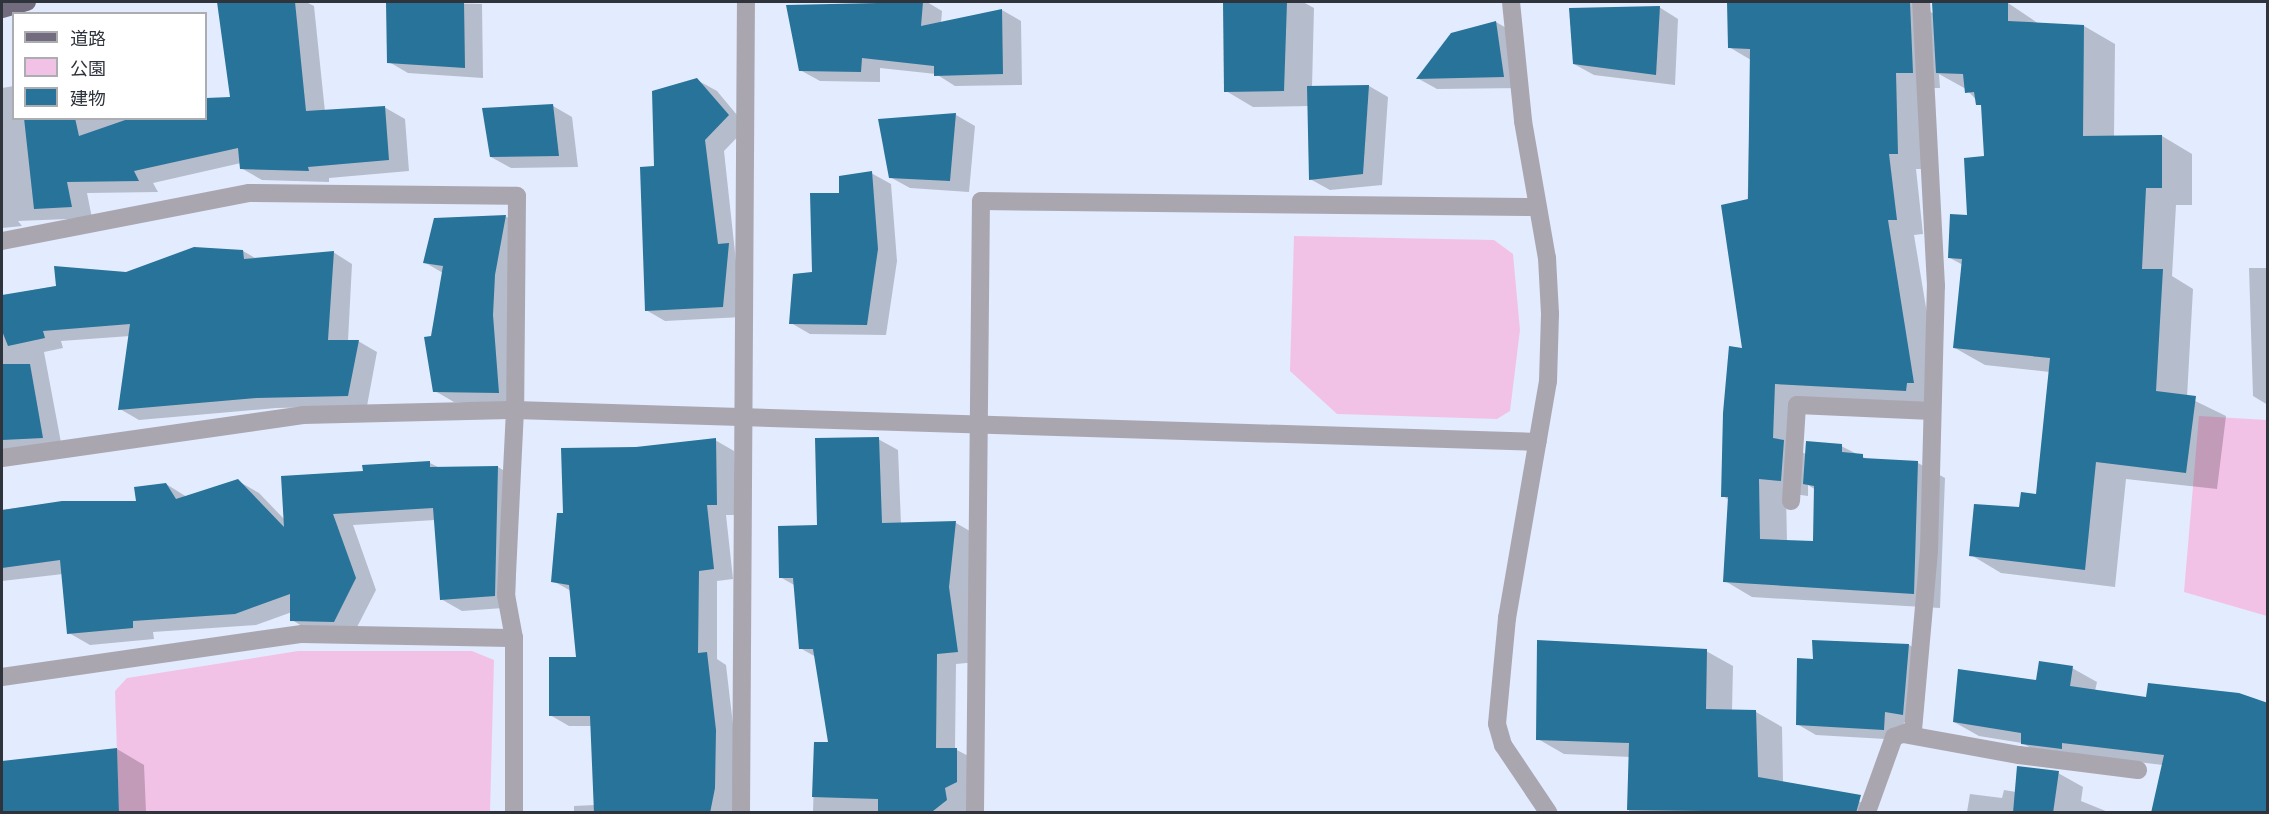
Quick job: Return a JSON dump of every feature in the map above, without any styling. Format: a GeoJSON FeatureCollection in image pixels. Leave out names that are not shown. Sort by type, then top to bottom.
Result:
{"type":"FeatureCollection","features":[{"type":"Feature","properties":{"kind":"main road"},"geometry":{"type":"LineString","coordinates":[[2,9],[27,2]]}},
{"type":"Feature","properties":{"kind":"street"},"geometry":{"type":"LineString","coordinates":[[741,813],[746,2]]}},
{"type":"Feature","properties":{"kind":"street"},"geometry":{"type":"LineString","coordinates":[[1511,2],[1536,207],[1547,258],[1550,314],[1548,381],[1502,651],[1497,724],[1503,746],[1548,813]]}},
{"type":"Feature","properties":{"kind":"street"},"geometry":{"type":"LineString","coordinates":[[1867,813],[1894,737],[1912,730],[1929,550],[1936,286],[1922,2]]}},
{"type":"Feature","properties":{"kind":"street"},"geometry":{"type":"LineString","coordinates":[[2,241],[249,192],[516,196],[515,410],[506,595],[514,638],[514,813]]}},
{"type":"Feature","properties":{"kind":"street"},"geometry":{"type":"LineString","coordinates":[[975,813],[981,201],[1536,207]]}},
{"type":"Feature","properties":{"kind":"street"},"geometry":{"type":"LineString","coordinates":[[1791,501],[1797,405],[1932,411]]}},
{"type":"Feature","properties":{"kind":"street"},"geometry":{"type":"LineString","coordinates":[[2,458],[303,415],[515,410],[744,415],[1537,442]]}},
{"type":"Feature","properties":{"kind":"street"},"geometry":{"type":"LineString","coordinates":[[2,677],[302,634],[514,638]]}},
{"type":"Feature","properties":{"kind":"street"},"geometry":{"type":"LineString","coordinates":[[1903,734],[2019,755],[2138,770]]}},
{"type":"Feature","properties":{"kind":"green space"},"geometry":{"type":"Polygon","coordinates":[[[1294,236],[1494,240],[1513,254],[1520,330],[1510,411],[1497,419],[1337,414],[1290,371],[1294,236]]]}},
{"type":"Feature","properties":{"kind":"green space"},"geometry":{"type":"Polygon","coordinates":[[[2199,416],[2267,420],[2267,616],[2184,592],[2199,416]]]}},
{"type":"Feature","properties":{"kind":"green space"},"geometry":{"type":"Polygon","coordinates":[[[298,651],[472,651],[494,660],[490,812],[119,812],[115,691],[127,678],[298,651]]]}},
{"type":"Feature","properties":{"kind":"building"},"geometry":{"type":"Polygon","coordinates":[[[217,2],[295,2],[306,111],[385,106],[389,160],[308,167],[309,171],[240,169],[238,148],[134,171],[139,181],[67,182],[72,207],[34,209],[24,120],[75,120],[79,136],[125,120],[207,120],[207,98],[230,97],[217,2]]]}},
{"type":"Feature","properties":{"kind":"building"},"geometry":{"type":"Polygon","coordinates":[[[386,2],[464,2],[465,68],[387,63],[386,2]]]}},
{"type":"Feature","properties":{"kind":"building"},"geometry":{"type":"Polygon","coordinates":[[[923,2],[921,26],[1002,9],[1003,74],[934,76],[934,66],[862,58],[861,72],[799,71],[786,5],[923,2]]]}},
{"type":"Feature","properties":{"kind":"building"},"geometry":{"type":"Polygon","coordinates":[[[1223,2],[1287,2],[1284,91],[1224,92],[1223,2]]]}},
{"type":"Feature","properties":{"kind":"building"},"geometry":{"type":"Polygon","coordinates":[[[1727,2],[1910,2],[1913,73],[1896,73],[1898,154],[1889,154],[1897,220],[1888,220],[1914,383],[1907,383],[1906,391],[1775,384],[1773,438],[1784,440],[1781,481],[1759,479],[1760,539],[1813,541],[1814,486],[1803,484],[1806,441],[1842,444],[1842,452],[1863,454],[1863,458],[1918,461],[1914,594],[1723,582],[1728,497],[1721,497],[1723,413],[1729,346],[1742,348],[1721,205],[1748,199],[1750,49],[1728,48],[1727,2]]]}},
{"type":"Feature","properties":{"kind":"building"},"geometry":{"type":"Polygon","coordinates":[[[1932,2],[2008,2],[2008,21],[2084,25],[2083,136],[2162,135],[2162,188],[2146,188],[2142,269],[2163,269],[2156,391],[2196,396],[2186,473],[2096,462],[2085,570],[1969,556],[1974,504],[2019,507],[2021,492],[2036,494],[2050,358],[1953,348],[1962,259],[1948,258],[1950,214],[1967,215],[1964,158],[1984,156],[1981,105],[1976,105],[1974,92],[1965,93],[1963,74],[1936,73],[1932,2]]]}},
{"type":"Feature","properties":{"kind":"building"},"geometry":{"type":"Polygon","coordinates":[[[1660,6],[1656,75],[1573,64],[1569,8],[1660,6]]]}},
{"type":"Feature","properties":{"kind":"building"},"geometry":{"type":"Polygon","coordinates":[[[1496,21],[1504,77],[1416,79],[1451,33],[1496,21]]]}},
{"type":"Feature","properties":{"kind":"building"},"geometry":{"type":"Polygon","coordinates":[[[697,78],[729,115],[705,140],[718,244],[729,243],[723,307],[645,311],[640,167],[654,166],[652,91],[697,78]]]}},
{"type":"Feature","properties":{"kind":"building"},"geometry":{"type":"Polygon","coordinates":[[[1369,85],[1363,174],[1309,180],[1307,86],[1369,85]]]}},
{"type":"Feature","properties":{"kind":"building"},"geometry":{"type":"Polygon","coordinates":[[[553,104],[559,156],[490,157],[482,108],[553,104]]]}},
{"type":"Feature","properties":{"kind":"building"},"geometry":{"type":"Polygon","coordinates":[[[956,113],[950,181],[889,178],[878,119],[956,113]]]}},
{"type":"Feature","properties":{"kind":"building"},"geometry":{"type":"Polygon","coordinates":[[[872,171],[878,249],[867,325],[789,324],[793,274],[812,272],[810,193],[839,193],[839,176],[872,171]]]}},
{"type":"Feature","properties":{"kind":"building"},"geometry":{"type":"Polygon","coordinates":[[[506,215],[495,275],[493,315],[499,393],[433,392],[424,337],[431,336],[443,266],[423,263],[434,218],[506,215]]]}},
{"type":"Feature","properties":{"kind":"building"},"geometry":{"type":"Polygon","coordinates":[[[194,247],[243,250],[244,259],[334,251],[328,340],[359,340],[348,396],[256,398],[118,410],[130,324],[43,331],[45,338],[8,346],[2,331],[2,295],[56,286],[54,266],[126,272],[194,247]]]}},
{"type":"Feature","properties":{"kind":"building"},"geometry":{"type":"Polygon","coordinates":[[[2,364],[30,364],[43,438],[2,440],[2,364]]]}},
{"type":"Feature","properties":{"kind":"building"},"geometry":{"type":"Polygon","coordinates":[[[879,437],[882,523],[956,521],[949,587],[958,652],[937,654],[936,748],[957,748],[957,782],[945,788],[947,800],[933,811],[878,812],[878,799],[812,797],[814,742],[828,742],[813,649],[799,649],[793,578],[779,578],[778,526],[817,525],[815,438],[879,437]]]}},
{"type":"Feature","properties":{"kind":"building"},"geometry":{"type":"Polygon","coordinates":[[[716,438],[717,505],[707,505],[714,569],[699,571],[698,653],[707,652],[716,730],[715,788],[710,813],[594,813],[590,716],[549,716],[549,657],[576,657],[569,585],[551,582],[557,513],[563,513],[561,448],[636,447],[716,438]]]}},
{"type":"Feature","properties":{"kind":"building"},"geometry":{"type":"Polygon","coordinates":[[[430,461],[430,467],[498,466],[495,596],[440,600],[433,508],[333,514],[356,578],[334,622],[290,621],[290,594],[235,614],[133,621],[133,628],[67,634],[60,560],[2,568],[2,510],[62,501],[136,501],[134,487],[166,483],[176,499],[238,479],[284,527],[281,476],[363,471],[362,465],[430,461]]]}},
{"type":"Feature","properties":{"kind":"building"},"geometry":{"type":"Polygon","coordinates":[[[1537,640],[1707,649],[1706,709],[1756,710],[1758,777],[1861,795],[1856,813],[1627,810],[1629,743],[1536,740],[1537,640]]]}},
{"type":"Feature","properties":{"kind":"building"},"geometry":{"type":"Polygon","coordinates":[[[1812,640],[1909,644],[1903,715],[1885,712],[1884,730],[1796,725],[1797,658],[1813,659],[1812,640]]]}},
{"type":"Feature","properties":{"kind":"building"},"geometry":{"type":"Polygon","coordinates":[[[2039,661],[2073,666],[2070,686],[2146,697],[2148,683],[2239,693],[2268,703],[2268,813],[2151,813],[2164,755],[2062,743],[2062,749],[2021,744],[2021,733],[1953,722],[1958,669],[2036,680],[2039,661]]]}},
{"type":"Feature","properties":{"kind":"building"},"geometry":{"type":"Polygon","coordinates":[[[117,748],[119,813],[2,813],[2,761],[117,748]]]}},
{"type":"Feature","properties":{"kind":"building"},"geometry":{"type":"Polygon","coordinates":[[[2017,766],[2059,771],[2053,813],[2013,813],[2017,766]]]}}]}
